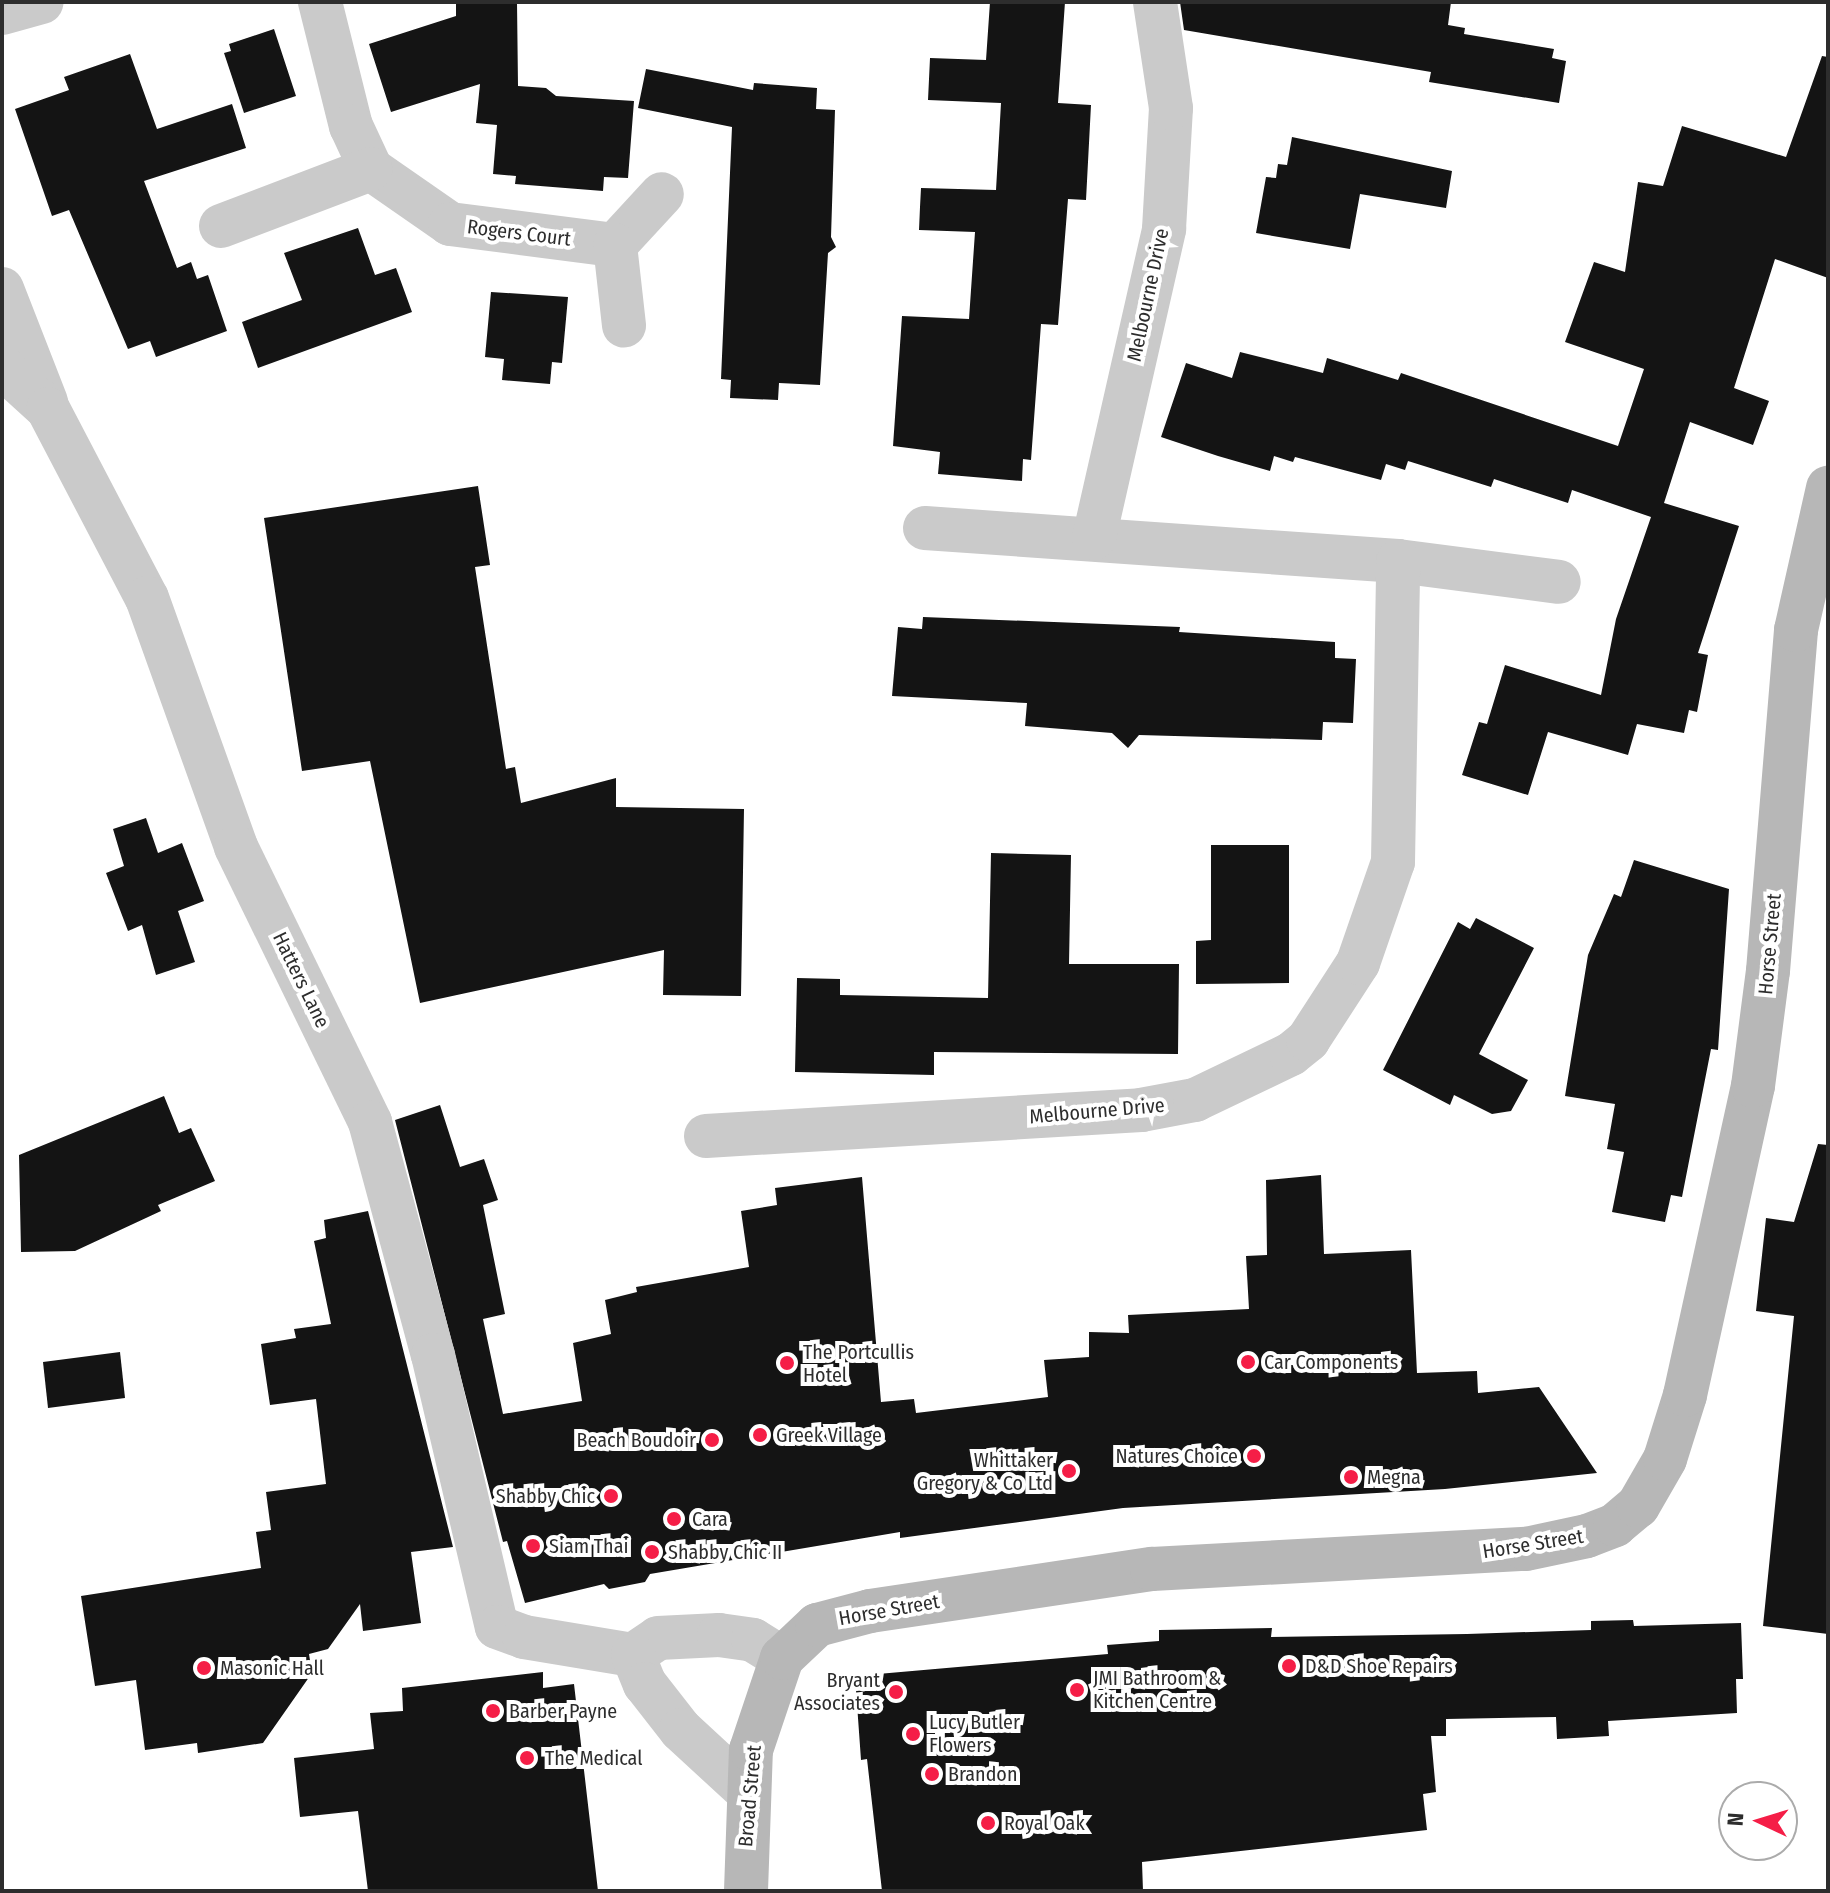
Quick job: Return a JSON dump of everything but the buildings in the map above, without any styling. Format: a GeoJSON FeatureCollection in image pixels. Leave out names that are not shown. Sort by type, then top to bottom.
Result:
{"type":"FeatureCollection","features":[{"type":"Feature","properties":{"kind":"main road","name":"Horse Street"},"geometry":{"type":"LineString","coordinates":[[782,1658],[817,1625],[856,1614],[1152,1569],[1526,1549],[1587,1536],[1615,1525],[1638,1506],[1665,1459],[1685,1395],[1753,1086],[1768,971],[1796,630],[1828,488]]}},
{"type":"Feature","properties":{"kind":"main road","name":"Broad Street"},"geometry":{"type":"LineString","coordinates":[[746,1891],[746,1790],[751,1750],[782,1658]]}},
{"type":"Feature","properties":{"kind":"street"},"geometry":{"type":"LineString","coordinates":[[221,226],[371,169],[351,126],[320,2]]}},
{"type":"Feature","properties":{"kind":"street","name":"Melbourne Drive"},"geometry":{"type":"LineString","coordinates":[[1094,538],[1164,229],[1171,108],[1155,2]]}},
{"type":"Feature","properties":{"kind":"street","name":"Rogers Court"},"geometry":{"type":"LineString","coordinates":[[371,169],[450,224],[615,245]]}},
{"type":"Feature","properties":{"kind":"street"},"geometry":{"type":"LineString","coordinates":[[624,325],[615,245],[662,194]]}},
{"type":"Feature","properties":{"kind":"street"},"geometry":{"type":"LineString","coordinates":[[2,289],[48,409]]}},
{"type":"Feature","properties":{"kind":"street","name":"Hatters Lane"},"geometry":{"type":"LineString","coordinates":[[2,367],[48,409],[147,598],[236,847],[370,1122],[433,1355],[493,1620],[505,1633],[633,1655]]}},
{"type":"Feature","properties":{"kind":"street"},"geometry":{"type":"LineString","coordinates":[[925,528],[1398,561],[1559,582]]}},
{"type":"Feature","properties":{"kind":"street","name":"Melbourne Drive"},"geometry":{"type":"LineString","coordinates":[[706,1136],[1141,1110],[1195,1100],[1291,1054],[1308,1040],[1358,963],[1393,862],[1398,561]]}},
{"type":"Feature","properties":{"kind":"street"},"geometry":{"type":"LineString","coordinates":[[746,1790],[681,1730],[645,1684],[633,1655],[658,1638],[719,1635],[753,1640],[782,1658]]}},
{"type":"Feature","properties":{"kind":"place","name":"Car Components"},"geometry":{"type":"Point","coordinates":[1248,1362]}},
{"type":"Feature","properties":{"kind":"place","name":"The Portcullis Hotel"},"geometry":{"type":"Point","coordinates":[787,1363]}},
{"type":"Feature","properties":{"kind":"place","name":"Greek Village"},"geometry":{"type":"Point","coordinates":[760,1435]}},
{"type":"Feature","properties":{"kind":"place","name":"Beach Boudoir"},"geometry":{"type":"Point","coordinates":[712,1440]}},
{"type":"Feature","properties":{"kind":"place","name":"Natures Choice"},"geometry":{"type":"Point","coordinates":[1254,1456]}},
{"type":"Feature","properties":{"kind":"place","name":"Whittaker Gregory & Co Ltd"},"geometry":{"type":"Point","coordinates":[1069,1471]}},
{"type":"Feature","properties":{"kind":"place","name":"Megna"},"geometry":{"type":"Point","coordinates":[1351,1477]}},
{"type":"Feature","properties":{"kind":"place","name":"Shabby Chic"},"geometry":{"type":"Point","coordinates":[611,1496]}},
{"type":"Feature","properties":{"kind":"place","name":"Cara"},"geometry":{"type":"Point","coordinates":[674,1519]}},
{"type":"Feature","properties":{"kind":"place","name":"Siam Thai"},"geometry":{"type":"Point","coordinates":[533,1546]}},
{"type":"Feature","properties":{"kind":"place","name":"Shabby Chic II"},"geometry":{"type":"Point","coordinates":[652,1552]}},
{"type":"Feature","properties":{"kind":"place","name":"D&D Shoe Repairs"},"geometry":{"type":"Point","coordinates":[1289,1666]}},
{"type":"Feature","properties":{"kind":"place","name":"Masonic Hall"},"geometry":{"type":"Point","coordinates":[204,1668]}},
{"type":"Feature","properties":{"kind":"place","name":"JMI Bathroom & Kitchen Centre"},"geometry":{"type":"Point","coordinates":[1077,1690]}},
{"type":"Feature","properties":{"kind":"place","name":"Bryant Associates"},"geometry":{"type":"Point","coordinates":[896,1692]}},
{"type":"Feature","properties":{"kind":"place","name":"Barber Payne"},"geometry":{"type":"Point","coordinates":[493,1711]}},
{"type":"Feature","properties":{"kind":"place","name":"Lucy Butler Flowers"},"geometry":{"type":"Point","coordinates":[913,1734]}},
{"type":"Feature","properties":{"kind":"place","name":"The Medical"},"geometry":{"type":"Point","coordinates":[527,1758]}},
{"type":"Feature","properties":{"kind":"place","name":"Brandon"},"geometry":{"type":"Point","coordinates":[932,1774]}},
{"type":"Feature","properties":{"kind":"place","name":"Royal Oak"},"geometry":{"type":"Point","coordinates":[988,1823]}}]}
